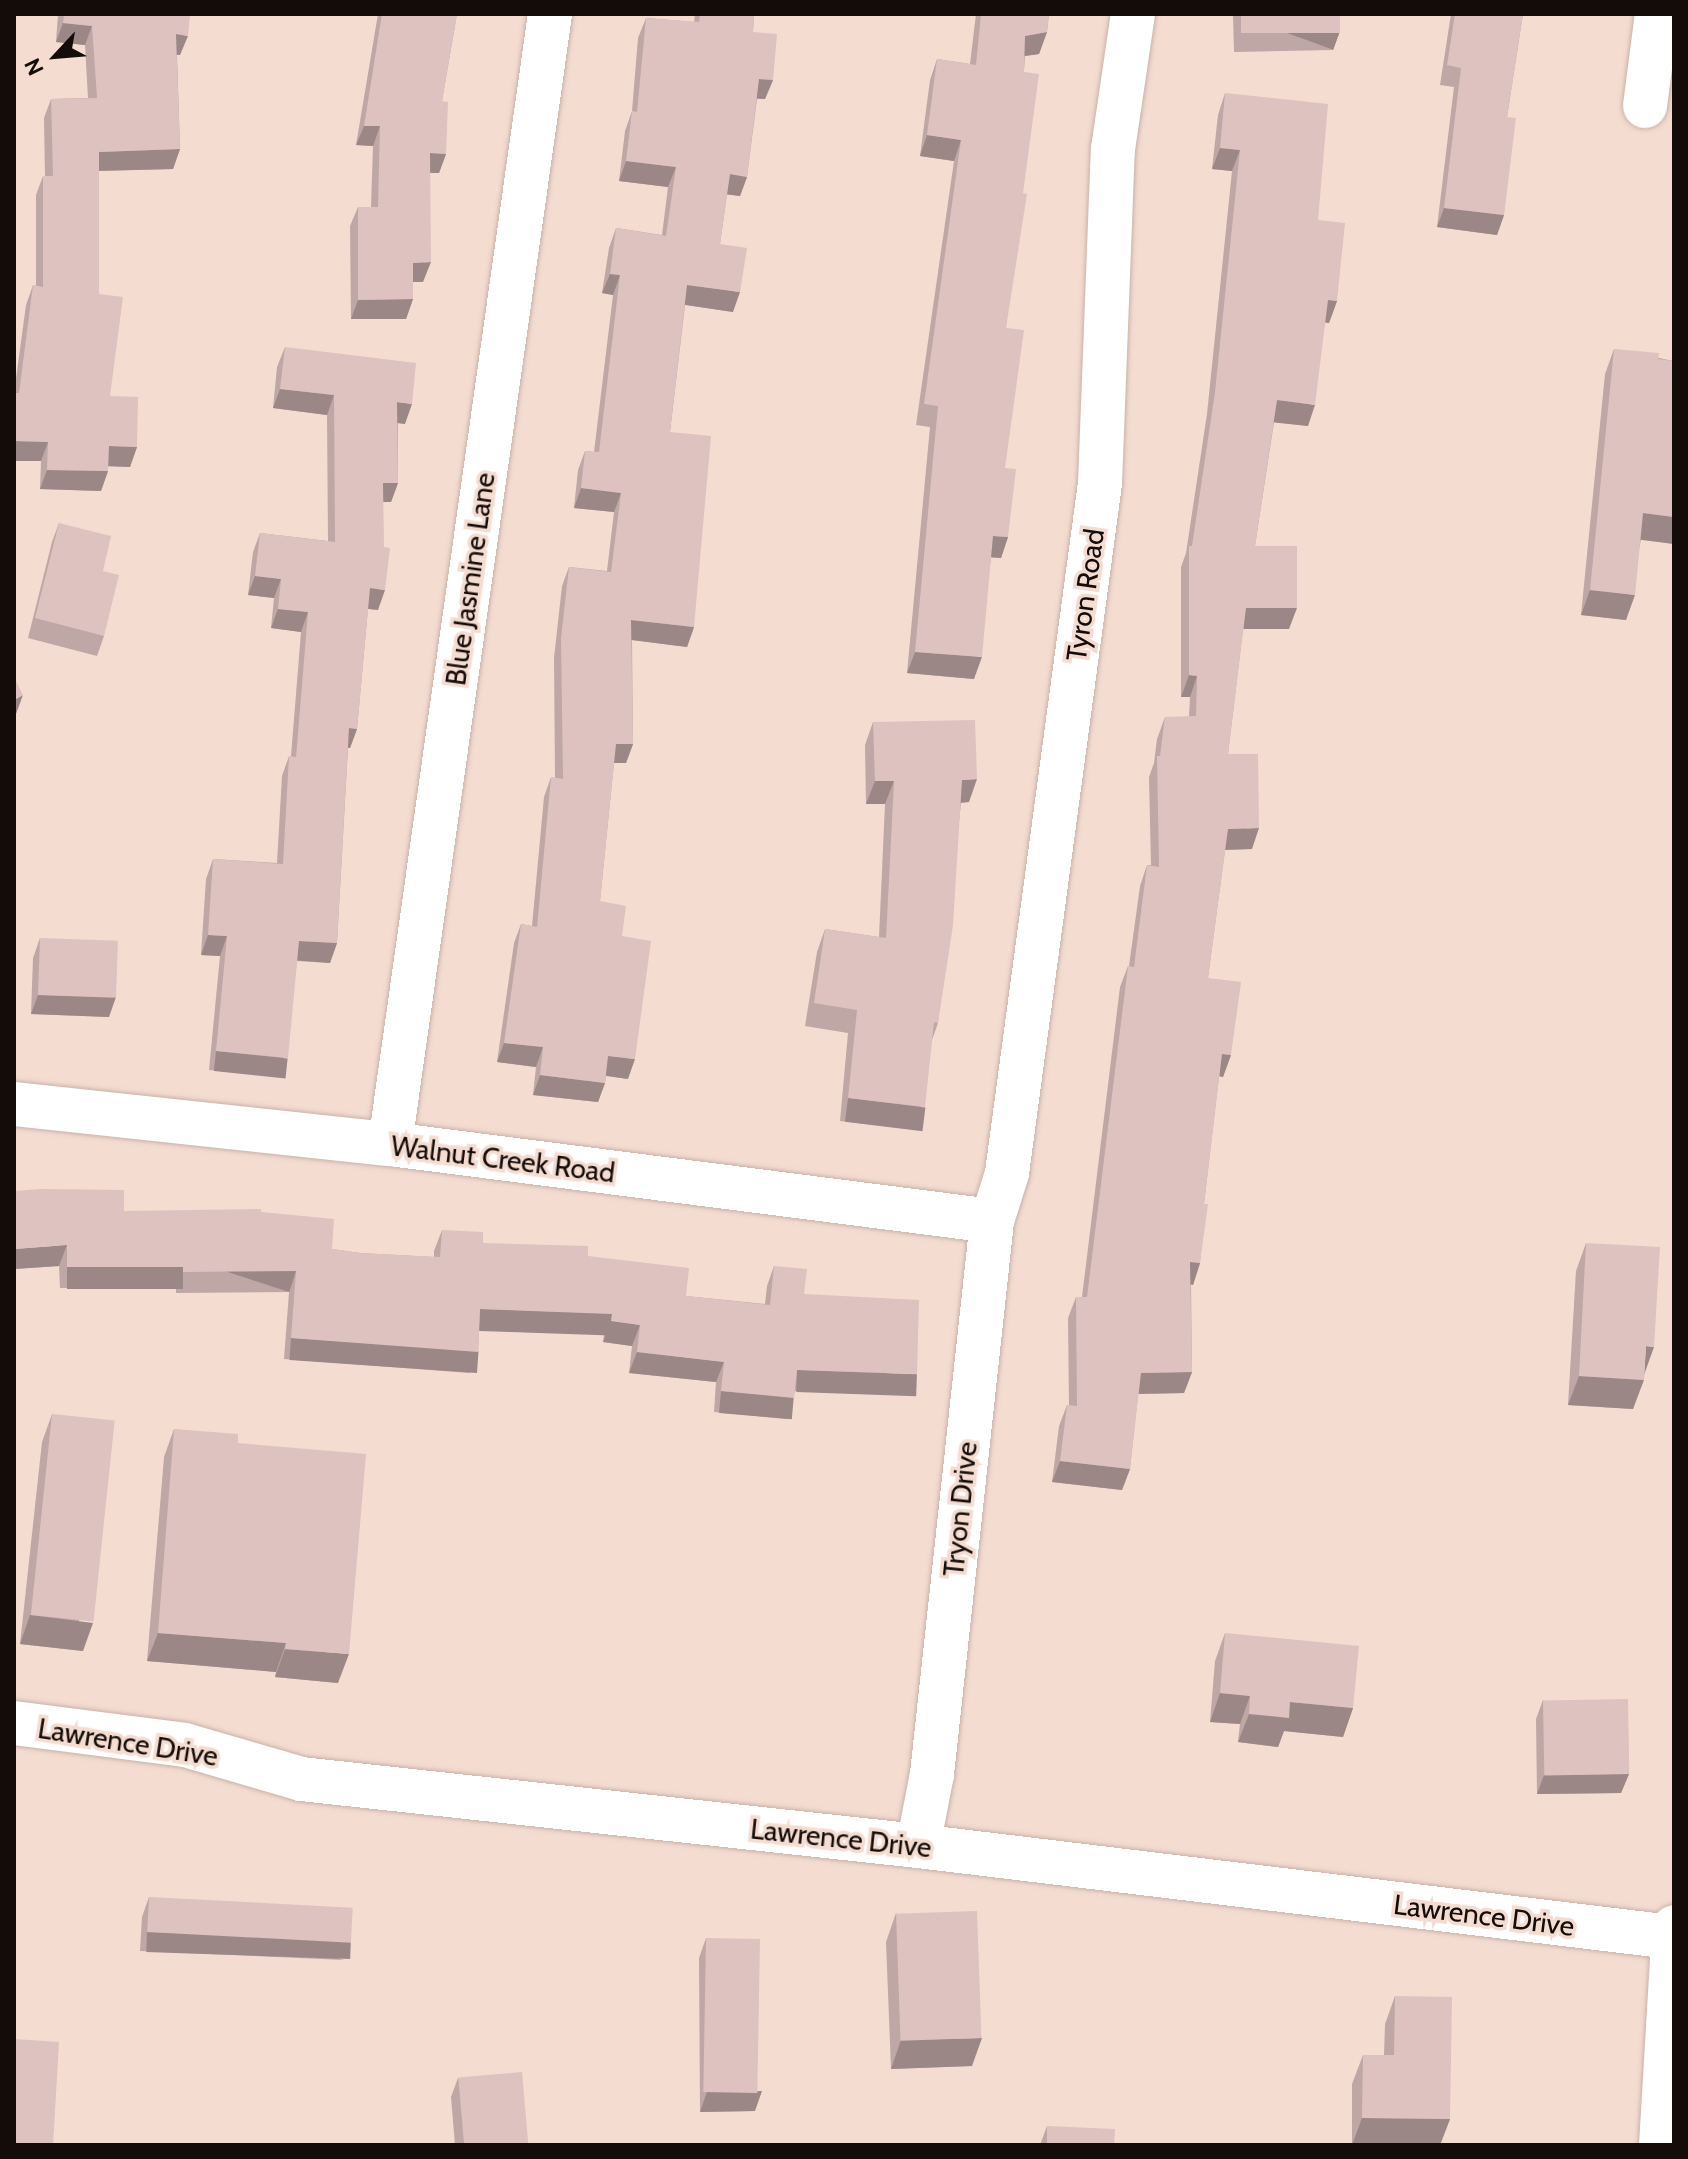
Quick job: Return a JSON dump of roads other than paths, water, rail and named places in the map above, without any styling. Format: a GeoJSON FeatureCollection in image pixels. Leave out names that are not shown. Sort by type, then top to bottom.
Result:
{"type":"FeatureCollection","features":[{"type":"Feature","properties":{"kind":"street","name":"Blue Jasmine Lane"},"geometry":{"type":"LineString","coordinates":[[390,1144],[550,14]]}},
{"type":"Feature","properties":{"kind":"street","name":"Tyron Road"},"geometry":{"type":"LineString","coordinates":[[1007,1173],[1100,483],[1113,149],[1133,14]]}},
{"type":"Feature","properties":{"kind":"street"},"geometry":{"type":"LineString","coordinates":[[1645,106],[1657,14]]}},
{"type":"Feature","properties":{"kind":"street","name":"Walnut Creek Road"},"geometry":{"type":"LineString","coordinates":[[14,1104],[390,1144],[992,1221]]}},
{"type":"Feature","properties":{"kind":"street","name":"Tryon Drive"},"geometry":{"type":"LineString","coordinates":[[918,1846],[932,1774],[992,1221],[1007,1173]]}},
{"type":"Feature","properties":{"kind":"street","name":"Lawrence Drive"},"geometry":{"type":"LineString","coordinates":[[14,1723],[185,1745],[301,1779],[1672,1932]]}},
{"type":"Feature","properties":{"kind":"street"},"geometry":{"type":"LineString","coordinates":[[1661,2145],[1672,1932]]}}]}
